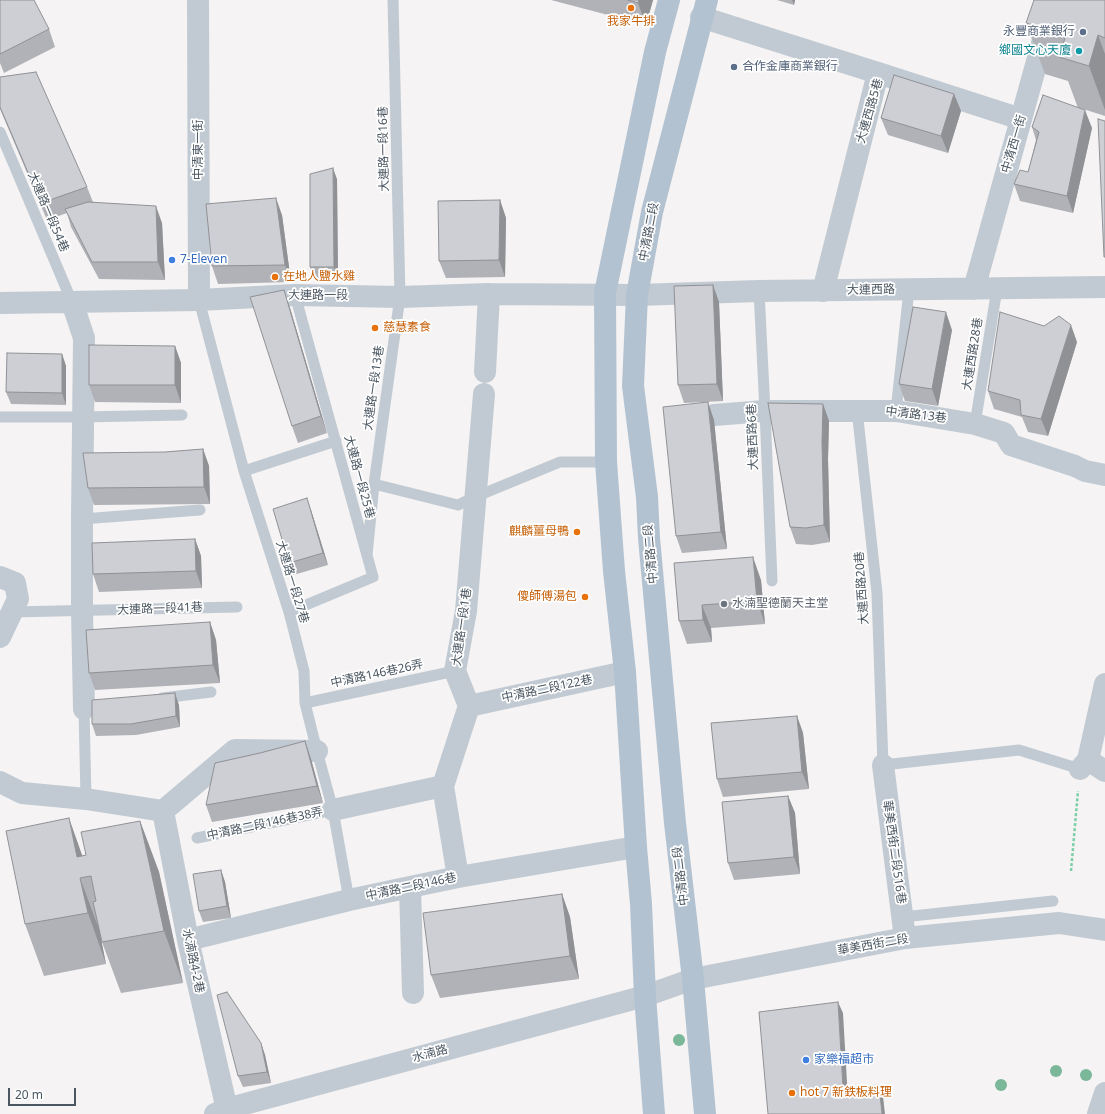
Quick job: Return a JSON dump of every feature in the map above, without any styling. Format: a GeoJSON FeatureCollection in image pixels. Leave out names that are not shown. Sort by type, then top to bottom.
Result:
{"type":"FeatureCollection","features":[{"type":"Feature","properties":{"kind":"main road"},"geometry":{"type":"LineString","coordinates":[[654,1114],[645,996],[641,904],[625,672],[614,571],[606,462],[605,293],[655,52],[669,0]]}},
{"type":"Feature","properties":{"kind":"main road","name":"中清路二段"},"geometry":{"type":"LineString","coordinates":[[704,9],[652,212],[637,295],[633,386],[647,497],[649,538],[675,823],[693,979],[705,1114]]}},
{"type":"Feature","properties":{"kind":"street","name":"中清東一街"},"geometry":{"type":"LineString","coordinates":[[198,0],[199,300]]}},
{"type":"Feature","properties":{"kind":"street","name":"中清西一街"},"geometry":{"type":"LineString","coordinates":[[974,288],[1054,0]]}},
{"type":"Feature","properties":{"kind":"street"},"geometry":{"type":"LineString","coordinates":[[704,9],[878,73]]}},
{"type":"Feature","properties":{"kind":"street","name":"大連西路5巷"},"geometry":{"type":"LineString","coordinates":[[823,291],[878,73],[1021,119]]}},
{"type":"Feature","properties":{"kind":"street","name":"大連西路"},"geometry":{"type":"LineString","coordinates":[[637,295],[759,291],[1105,287]]}},
{"type":"Feature","properties":{"kind":"street","name":"大連路一段"},"geometry":{"type":"LineString","coordinates":[[0,303],[199,300],[296,295],[400,297],[489,294],[605,293],[637,295]]}},
{"type":"Feature","properties":{"kind":"street"},"geometry":{"type":"LineString","coordinates":[[485,372],[489,294]]}},
{"type":"Feature","properties":{"kind":"street"},"geometry":{"type":"LineString","coordinates":[[72,302],[84,338],[82,417],[82,611],[93,707]]}},
{"type":"Feature","properties":{"kind":"street","name":"大連路一段1巷"},"geometry":{"type":"LineString","coordinates":[[469,706],[455,671],[466,611],[484,394]]}},
{"type":"Feature","properties":{"kind":"street","name":"中清路13巷"},"geometry":{"type":"LineString","coordinates":[[714,415],[765,411],[896,411],[975,424],[1004,433],[1011,445],[1075,466],[1085,471],[1105,475]]}},
{"type":"Feature","properties":{"kind":"street"},"geometry":{"type":"LineString","coordinates":[[0,576],[15,583],[18,599],[0,637]]}},
{"type":"Feature","properties":{"kind":"street","name":"中清路二段122巷"},"geometry":{"type":"LineString","coordinates":[[469,706],[625,672]]}},
{"type":"Feature","properties":{"kind":"street"},"geometry":{"type":"LineString","coordinates":[[1091,767],[1105,684]]}},
{"type":"Feature","properties":{"kind":"street"},"geometry":{"type":"LineString","coordinates":[[458,877],[443,786],[469,706]]}},
{"type":"Feature","properties":{"kind":"street"},"geometry":{"type":"LineString","coordinates":[[0,782],[22,793],[86,799],[163,811],[235,750],[317,751]]}},
{"type":"Feature","properties":{"kind":"street","name":"華美西街二段516巷"},"geometry":{"type":"LineString","coordinates":[[883,765],[905,938]]}},
{"type":"Feature","properties":{"kind":"street","name":"中清路二段146巷38弄"},"geometry":{"type":"LineString","coordinates":[[333,810],[443,786]]}},
{"type":"Feature","properties":{"kind":"street","name":"水湳路4-2巷"},"geometry":{"type":"LineString","coordinates":[[163,811],[223,1112]]}},
{"type":"Feature","properties":{"kind":"street","name":"中清路二段146巷"},"geometry":{"type":"LineString","coordinates":[[188,940],[349,900],[458,877],[636,847]]}},
{"type":"Feature","properties":{"kind":"street"},"geometry":{"type":"LineString","coordinates":[[410,887],[413,992]]}},
{"type":"Feature","properties":{"kind":"street","name":"華美西街二段"},"geometry":{"type":"LineString","coordinates":[[645,996],[693,979],[905,938],[1059,922],[1105,930]]}},
{"type":"Feature","properties":{"kind":"street","name":"水湳路"},"geometry":{"type":"LineString","coordinates":[[223,1112],[645,996]]}},
{"type":"Feature","properties":{"kind":"street"},"geometry":{"type":"LineString","coordinates":[[1098,1114],[1105,1093]]}},
{"type":"Feature","properties":{"kind":"lane","name":"大連路一段16巷"},"geometry":{"type":"LineString","coordinates":[[393,0],[400,297]]}},
{"type":"Feature","properties":{"kind":"lane","name":"大連路一段54巷"},"geometry":{"type":"LineString","coordinates":[[0,132],[72,302]]}},
{"type":"Feature","properties":{"kind":"lane","name":"大連西路28巷"},"geometry":{"type":"LineString","coordinates":[[975,424],[997,288]]}},
{"type":"Feature","properties":{"kind":"lane"},"geometry":{"type":"LineString","coordinates":[[896,411],[909,290]]}},
{"type":"Feature","properties":{"kind":"lane","name":"大連西路6巷"},"geometry":{"type":"LineString","coordinates":[[759,291],[772,581]]}},
{"type":"Feature","properties":{"kind":"lane","name":"大連路一段25巷"},"geometry":{"type":"LineString","coordinates":[[289,612],[373,577],[296,295]]}},
{"type":"Feature","properties":{"kind":"lane","name":"大連路一段13巷"},"geometry":{"type":"LineString","coordinates":[[367,555],[374,484],[400,297]]}},
{"type":"Feature","properties":{"kind":"lane","name":"大連路一段27巷"},"geometry":{"type":"LineString","coordinates":[[199,300],[244,471],[289,612],[304,671],[305,703]]}},
{"type":"Feature","properties":{"kind":"lane","name":"大連西路20巷"},"geometry":{"type":"LineString","coordinates":[[857,410],[877,593],[883,765]]}},
{"type":"Feature","properties":{"kind":"lane"},"geometry":{"type":"LineString","coordinates":[[0,417],[182,415]]}},
{"type":"Feature","properties":{"kind":"lane"},"geometry":{"type":"LineString","coordinates":[[244,471],[336,441]]}},
{"type":"Feature","properties":{"kind":"lane"},"geometry":{"type":"LineString","coordinates":[[374,484],[458,505],[560,462],[606,462]]}},
{"type":"Feature","properties":{"kind":"lane"},"geometry":{"type":"LineString","coordinates":[[82,519],[200,510]]}},
{"type":"Feature","properties":{"kind":"lane","name":"大連路一段41巷"},"geometry":{"type":"LineString","coordinates":[[12,612],[237,607]]}},
{"type":"Feature","properties":{"kind":"lane","name":"中清路146巷26弄"},"geometry":{"type":"LineString","coordinates":[[305,703],[455,671]]}},
{"type":"Feature","properties":{"kind":"lane"},"geometry":{"type":"LineString","coordinates":[[148,700],[211,692]]}},
{"type":"Feature","properties":{"kind":"lane","name":"中清路二段146巷38弄"},"geometry":{"type":"LineString","coordinates":[[305,703],[333,810],[349,900]]}},
{"type":"Feature","properties":{"kind":"lane"},"geometry":{"type":"LineString","coordinates":[[86,799],[93,707]]}},
{"type":"Feature","properties":{"kind":"lane"},"geometry":{"type":"LineString","coordinates":[[883,765],[1019,750],[1091,767]]}},
{"type":"Feature","properties":{"kind":"lane","name":"中清路二段146巷38弄"},"geometry":{"type":"LineString","coordinates":[[197,838],[333,810]]}},
{"type":"Feature","properties":{"kind":"lane"},"geometry":{"type":"LineString","coordinates":[[903,917],[1054,901]]}},
{"type":"Feature","properties":{"kind":"path"},"geometry":{"type":"LineString","coordinates":[[1071,871],[1091,767]]}},
{"type":"Feature","properties":{"kind":"building"},"geometry":{"type":"Polygon","coordinates":[[[0,0],[34,0],[49,29],[0,54],[0,0]]]}},
{"type":"Feature","properties":{"kind":"building"},"geometry":{"type":"Polygon","coordinates":[[[628,0],[639,0],[638,3],[628,0]]]}},
{"type":"Feature","properties":{"kind":"building"},"geometry":{"type":"Polygon","coordinates":[[[1034,0],[1105,0],[1105,38],[1098,35],[1089,66],[1059,57],[1066,35],[1026,23],[1034,0]]]}},
{"type":"Feature","properties":{"kind":"building"},"geometry":{"type":"Polygon","coordinates":[[[36,72],[87,187],[41,203],[0,107],[0,77],[36,72]]]}},
{"type":"Feature","properties":{"kind":"building"},"geometry":{"type":"Polygon","coordinates":[[[894,75],[954,94],[941,136],[881,118],[894,75]]]}},
{"type":"Feature","properties":{"kind":"building"},"geometry":{"type":"Polygon","coordinates":[[[1043,95],[1085,110],[1067,196],[1014,184],[1020,170],[1028,172],[1039,132],[1032,127],[1043,95]]]}},
{"type":"Feature","properties":{"kind":"building"},"geometry":{"type":"Polygon","coordinates":[[[1098,119],[1105,121],[1105,257],[1104,257],[1098,119]]]}},
{"type":"Feature","properties":{"kind":"building"},"geometry":{"type":"Polygon","coordinates":[[[333,168],[334,267],[310,267],[310,174],[333,168]]]}},
{"type":"Feature","properties":{"kind":"building"},"geometry":{"type":"Polygon","coordinates":[[[276,198],[285,265],[212,266],[206,204],[276,198]]]}},
{"type":"Feature","properties":{"kind":"building"},"geometry":{"type":"Polygon","coordinates":[[[500,200],[499,260],[439,261],[438,201],[500,200]]]}},
{"type":"Feature","properties":{"kind":"building"},"geometry":{"type":"Polygon","coordinates":[[[88,202],[156,206],[158,262],[92,262],[65,209],[88,202]]]}},
{"type":"Feature","properties":{"kind":"building"},"geometry":{"type":"Polygon","coordinates":[[[713,285],[717,384],[678,385],[674,286],[713,285]]]}},
{"type":"Feature","properties":{"kind":"building"},"geometry":{"type":"Polygon","coordinates":[[[284,290],[321,416],[292,426],[250,297],[284,290]]]}},
{"type":"Feature","properties":{"kind":"building"},"geometry":{"type":"Polygon","coordinates":[[[913,307],[946,312],[932,389],[899,384],[913,307]]]}},
{"type":"Feature","properties":{"kind":"building"},"geometry":{"type":"Polygon","coordinates":[[[1000,312],[1044,326],[1059,316],[1071,325],[1041,419],[1021,415],[1020,400],[988,391],[1000,312]]]}},
{"type":"Feature","properties":{"kind":"building"},"geometry":{"type":"Polygon","coordinates":[[[89,345],[175,346],[175,385],[89,385],[89,345]]]}},
{"type":"Feature","properties":{"kind":"building"},"geometry":{"type":"Polygon","coordinates":[[[7,353],[62,354],[62,393],[6,392],[7,353]]]}},
{"type":"Feature","properties":{"kind":"building"},"geometry":{"type":"Polygon","coordinates":[[[708,402],[721,532],[676,536],[663,407],[708,402]]]}},
{"type":"Feature","properties":{"kind":"building"},"geometry":{"type":"Polygon","coordinates":[[[768,403],[823,404],[822,442],[824,525],[806,528],[790,527],[768,403]]]}},
{"type":"Feature","properties":{"kind":"building"},"geometry":{"type":"Polygon","coordinates":[[[203,449],[204,487],[88,488],[83,453],[165,452],[203,449]]]}},
{"type":"Feature","properties":{"kind":"building"},"geometry":{"type":"Polygon","coordinates":[[[307,498],[323,553],[289,563],[273,509],[307,498]]]}},
{"type":"Feature","properties":{"kind":"building"},"geometry":{"type":"Polygon","coordinates":[[[195,539],[196,571],[93,574],[92,543],[195,539]]]}},
{"type":"Feature","properties":{"kind":"building"},"geometry":{"type":"Polygon","coordinates":[[[753,557],[757,601],[702,605],[703,620],[679,621],[674,563],[753,557]]]}},
{"type":"Feature","properties":{"kind":"building"},"geometry":{"type":"Polygon","coordinates":[[[210,622],[213,665],[89,673],[86,630],[210,622]]]}},
{"type":"Feature","properties":{"kind":"building"},"geometry":{"type":"Polygon","coordinates":[[[175,693],[176,716],[131,724],[92,724],[92,700],[175,693]]]}},
{"type":"Feature","properties":{"kind":"building"},"geometry":{"type":"Polygon","coordinates":[[[797,716],[802,772],[717,779],[711,723],[797,716]]]}},
{"type":"Feature","properties":{"kind":"building"},"geometry":{"type":"Polygon","coordinates":[[[305,741],[317,786],[206,805],[215,763],[305,741]]]}},
{"type":"Feature","properties":{"kind":"building"},"geometry":{"type":"Polygon","coordinates":[[[788,796],[794,857],[728,863],[722,802],[788,796]]]}},
{"type":"Feature","properties":{"kind":"building"},"geometry":{"type":"Polygon","coordinates":[[[69,818],[77,857],[86,855],[81,832],[140,821],[164,931],[102,942],[93,902],[96,901],[91,876],[80,878],[88,913],[25,924],[6,831],[69,818]]]}},
{"type":"Feature","properties":{"kind":"building"},"geometry":{"type":"Polygon","coordinates":[[[221,870],[227,906],[199,911],[193,874],[221,870]]]}},
{"type":"Feature","properties":{"kind":"building"},"geometry":{"type":"Polygon","coordinates":[[[562,894],[570,956],[431,975],[423,913],[562,894]]]}},
{"type":"Feature","properties":{"kind":"building"},"geometry":{"type":"Polygon","coordinates":[[[227,992],[261,1043],[267,1072],[238,1076],[217,995],[227,992]]]}},
{"type":"Feature","properties":{"kind":"building","name":"家樂福超市"},"geometry":{"type":"Polygon","coordinates":[[[838,1002],[843,1088],[879,1085],[882,1114],[768,1114],[759,1012],[838,1002]]]}},
{"type":"Feature","properties":{"kind":"place","name":"我家牛排"},"geometry":{"type":"Point","coordinates":[631,8]}},
{"type":"Feature","properties":{"kind":"place","name":"永豐商業銀行"},"geometry":{"type":"Point","coordinates":[1083,32]}},
{"type":"Feature","properties":{"kind":"place","name":"鄉國文心天廈"},"geometry":{"type":"Point","coordinates":[1079,51]}},
{"type":"Feature","properties":{"kind":"place","name":"合作金庫商業銀行"},"geometry":{"type":"Point","coordinates":[734,67]}},
{"type":"Feature","properties":{"kind":"place","name":"7-Eleven"},"geometry":{"type":"Point","coordinates":[172,260]}},
{"type":"Feature","properties":{"kind":"place","name":"在地人鹽水雞"},"geometry":{"type":"Point","coordinates":[275,277]}},
{"type":"Feature","properties":{"kind":"place","name":"慈慧素食"},"geometry":{"type":"Point","coordinates":[375,328]}},
{"type":"Feature","properties":{"kind":"place","name":"麒麟薑母鴨"},"geometry":{"type":"Point","coordinates":[577,532]}},
{"type":"Feature","properties":{"kind":"place","name":"傻師傅湯包"},"geometry":{"type":"Point","coordinates":[585,597]}},
{"type":"Feature","properties":{"kind":"place","name":"水湳聖德蘭天主堂"},"geometry":{"type":"Point","coordinates":[724,604]}},
{"type":"Feature","properties":{"kind":"place","name":"家樂福超市"},"geometry":{"type":"Point","coordinates":[806,1060]}},
{"type":"Feature","properties":{"kind":"place","name":"hot 7 新鉄板料理"},"geometry":{"type":"Point","coordinates":[792,1093]}}]}
